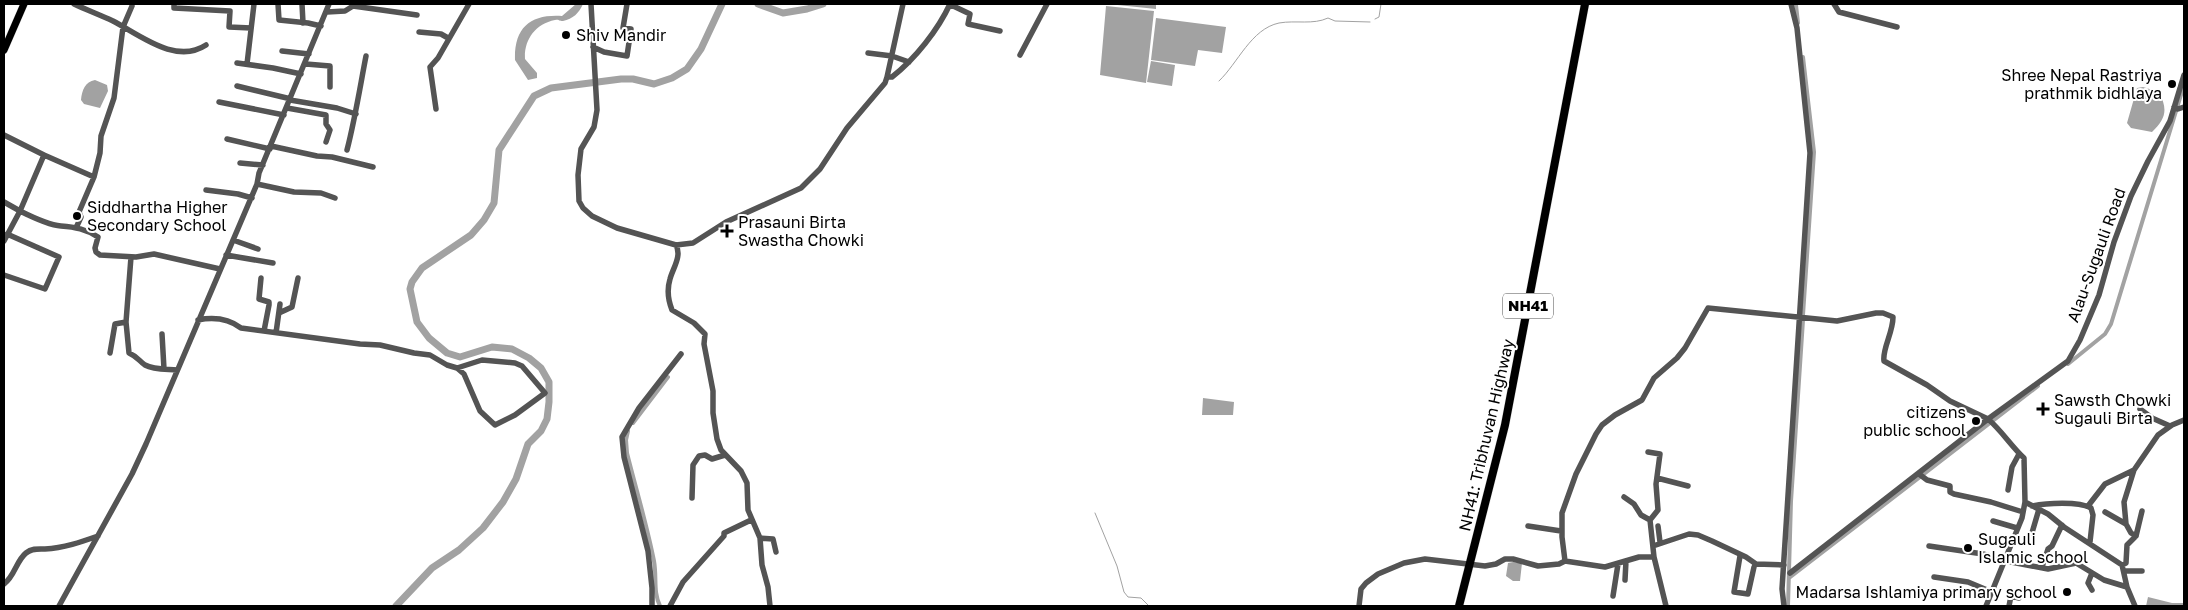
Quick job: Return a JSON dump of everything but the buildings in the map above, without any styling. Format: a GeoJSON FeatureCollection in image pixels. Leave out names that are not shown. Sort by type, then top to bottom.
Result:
{"type":"FeatureCollection","features":[{"type":"Feature","properties":{"kind":"highway","name":"NH41: Tribhuvan Highway"},"geometry":{"type":"LineString","coordinates":[[1459,606],[1505,425],[1585,4]]}},
{"type":"Feature","properties":{"kind":"main road"},"geometry":{"type":"LineString","coordinates":[[4,50],[24,4]]}},
{"type":"Feature","properties":{"kind":"street"},"geometry":{"type":"LineString","coordinates":[[74,4],[123,27],[140,38],[180,52],[197,50],[206,45]]}},
{"type":"Feature","properties":{"kind":"street"},"geometry":{"type":"LineString","coordinates":[[174,4],[174,8],[230,11],[229,27],[251,28]]}},
{"type":"Feature","properties":{"kind":"street"},"geometry":{"type":"LineString","coordinates":[[247,64],[254,4]]}},
{"type":"Feature","properties":{"kind":"street"},"geometry":{"type":"LineString","coordinates":[[278,4],[279,20],[321,26]]}},
{"type":"Feature","properties":{"kind":"street"},"geometry":{"type":"LineString","coordinates":[[302,4],[303,23]]}},
{"type":"Feature","properties":{"kind":"street"},"geometry":{"type":"LineString","coordinates":[[58,606],[132,474],[258,184],[263,165],[329,4]]}},
{"type":"Feature","properties":{"kind":"street"},"geometry":{"type":"LineString","coordinates":[[436,109],[430,67],[469,4]]}},
{"type":"Feature","properties":{"kind":"street"},"geometry":{"type":"LineString","coordinates":[[590,4],[597,110],[594,127],[581,149],[578,184],[579,201],[583,208],[592,216],[617,228],[676,245],[693,243],[726,222],[801,188],[820,169],[847,128],[881,88],[887,76],[904,4]]}},
{"type":"Feature","properties":{"kind":"street"},"geometry":{"type":"LineString","coordinates":[[593,48],[627,56],[631,29],[623,28],[626,4]]}},
{"type":"Feature","properties":{"kind":"street"},"geometry":{"type":"LineString","coordinates":[[887,76],[892,77],[909,62],[942,22],[949,4],[970,14],[968,24],[1000,31]]}},
{"type":"Feature","properties":{"kind":"street"},"geometry":{"type":"LineString","coordinates":[[1020,55],[1047,4]]}},
{"type":"Feature","properties":{"kind":"street"},"geometry":{"type":"LineString","coordinates":[[1784,606],[1782,589],[1810,140],[1797,28],[1791,4]]}},
{"type":"Feature","properties":{"kind":"street"},"geometry":{"type":"LineString","coordinates":[[1834,4],[1839,12],[1897,27]]}},
{"type":"Feature","properties":{"kind":"street"},"geometry":{"type":"LineString","coordinates":[[76,228],[81,217],[79,212],[94,177],[100,153],[101,136],[114,98],[123,27],[132,6]]}},
{"type":"Feature","properties":{"kind":"street"},"geometry":{"type":"LineString","coordinates":[[327,12],[341,12],[353,6],[417,15]]}},
{"type":"Feature","properties":{"kind":"street"},"geometry":{"type":"LineString","coordinates":[[418,32],[440,34],[448,38]]}},
{"type":"Feature","properties":{"kind":"street"},"geometry":{"type":"LineString","coordinates":[[282,51],[309,54]]}},
{"type":"Feature","properties":{"kind":"street"},"geometry":{"type":"LineString","coordinates":[[868,53],[892,56],[909,62]]}},
{"type":"Feature","properties":{"kind":"street"},"geometry":{"type":"LineString","coordinates":[[347,150],[356,114],[366,56]]}},
{"type":"Feature","properties":{"kind":"street"},"geometry":{"type":"LineString","coordinates":[[237,63],[301,74]]}},
{"type":"Feature","properties":{"kind":"street"},"geometry":{"type":"LineString","coordinates":[[306,64],[330,66],[330,87]]}},
{"type":"Feature","properties":{"kind":"street","name":"Alau-Sugauli Road"},"geometry":{"type":"LineString","coordinates":[[1790,573],[2068,361],[2091,317],[2114,242],[2134,189],[2176,108],[2184,75]]}},
{"type":"Feature","properties":{"kind":"street"},"geometry":{"type":"LineString","coordinates":[[237,86],[356,114]]}},
{"type":"Feature","properties":{"kind":"street"},"geometry":{"type":"LineString","coordinates":[[219,102],[284,115]]}},
{"type":"Feature","properties":{"kind":"street"},"geometry":{"type":"LineString","coordinates":[[2176,108],[2184,107]]}},
{"type":"Feature","properties":{"kind":"street"},"geometry":{"type":"LineString","coordinates":[[287,108],[326,115],[326,124],[330,130],[326,142]]}},
{"type":"Feature","properties":{"kind":"street"},"geometry":{"type":"LineString","coordinates":[[4,135],[94,177]]}},
{"type":"Feature","properties":{"kind":"street"},"geometry":{"type":"LineString","coordinates":[[227,139],[270,148],[332,157],[373,168]]}},
{"type":"Feature","properties":{"kind":"street"},"geometry":{"type":"LineString","coordinates":[[4,241],[20,211],[44,155]]}},
{"type":"Feature","properties":{"kind":"street"},"geometry":{"type":"LineString","coordinates":[[240,163],[263,165]]}},
{"type":"Feature","properties":{"kind":"street"},"geometry":{"type":"LineString","coordinates":[[258,184],[294,192],[321,193],[335,198]]}},
{"type":"Feature","properties":{"kind":"street"},"geometry":{"type":"LineString","coordinates":[[206,190],[238,194],[252,198]]}},
{"type":"Feature","properties":{"kind":"street"},"geometry":{"type":"LineString","coordinates":[[4,202],[45,222],[91,232],[98,237],[95,248],[96,252],[100,254],[130,257],[154,254],[220,269]]}},
{"type":"Feature","properties":{"kind":"street"},"geometry":{"type":"LineString","coordinates":[[4,275],[45,290],[59,257],[7,234]]}},
{"type":"Feature","properties":{"kind":"street"},"geometry":{"type":"LineString","coordinates":[[233,240],[258,249]]}},
{"type":"Feature","properties":{"kind":"street"},"geometry":{"type":"LineString","coordinates":[[676,245],[679,249],[670,280],[669,302],[672,310],[694,322],[705,334],[706,359],[713,391],[717,439],[725,455],[745,476],[748,510],[760,538],[762,565],[770,606]]}},
{"type":"Feature","properties":{"kind":"street"},"geometry":{"type":"LineString","coordinates":[[226,255],[273,263]]}},
{"type":"Feature","properties":{"kind":"street"},"geometry":{"type":"LineString","coordinates":[[130,257],[126,322],[129,353],[138,357],[144,365],[177,370]]}},
{"type":"Feature","properties":{"kind":"street"},"geometry":{"type":"LineString","coordinates":[[261,278],[259,299],[269,302],[264,331]]}},
{"type":"Feature","properties":{"kind":"street"},"geometry":{"type":"LineString","coordinates":[[280,313],[292,307],[298,278]]}},
{"type":"Feature","properties":{"kind":"street"},"geometry":{"type":"LineString","coordinates":[[276,333],[280,304]]}},
{"type":"Feature","properties":{"kind":"street"},"geometry":{"type":"LineString","coordinates":[[1565,560],[1561,531],[1562,513],[1584,454],[1602,425],[1615,414],[1642,400],[1654,378],[1678,358],[1708,308],[1837,322],[1883,313],[1893,317],[1889,341],[1883,353],[1884,361],[1927,385],[1950,401],[1990,421],[2024,458],[2025,502],[2023,512],[1986,606]]}},
{"type":"Feature","properties":{"kind":"street"},"geometry":{"type":"LineString","coordinates":[[198,320],[210,318],[234,323],[241,328],[380,345],[430,355],[457,368],[464,374],[480,411],[495,425],[515,415],[544,393],[522,366],[515,363],[482,360],[457,368]]}},
{"type":"Feature","properties":{"kind":"street"},"geometry":{"type":"LineString","coordinates":[[110,353],[115,324],[126,322]]}},
{"type":"Feature","properties":{"kind":"street"},"geometry":{"type":"LineString","coordinates":[[162,334],[164,369]]}},
{"type":"Feature","properties":{"kind":"street"},"geometry":{"type":"LineString","coordinates":[[652,606],[648,551],[627,466],[622,436],[681,354]]}},
{"type":"Feature","properties":{"kind":"street"},"geometry":{"type":"LineString","coordinates":[[2140,409],[2152,418],[2170,426]]}},
{"type":"Feature","properties":{"kind":"street"},"geometry":{"type":"LineString","coordinates":[[2126,524],[2124,502],[2134,470],[2158,435],[2170,426],[2184,420]]}},
{"type":"Feature","properties":{"kind":"street"},"geometry":{"type":"LineString","coordinates":[[1648,452],[1660,454],[1657,478],[1658,510],[1650,520],[1654,557],[1666,606]]}},
{"type":"Feature","properties":{"kind":"street"},"geometry":{"type":"LineString","coordinates":[[692,498],[693,465],[699,456],[701,454],[712,459],[725,455]]}},
{"type":"Feature","properties":{"kind":"street"},"geometry":{"type":"LineString","coordinates":[[2008,490],[2012,467],[2019,454]]}},
{"type":"Feature","properties":{"kind":"street"},"geometry":{"type":"LineString","coordinates":[[2088,506],[2105,484],[2134,470]]}},
{"type":"Feature","properties":{"kind":"street"},"geometry":{"type":"LineString","coordinates":[[1919,474],[1927,480],[1950,486],[1950,492],[1954,494],[1991,502],[2023,512]]}},
{"type":"Feature","properties":{"kind":"street"},"geometry":{"type":"LineString","coordinates":[[1657,478],[1688,486]]}},
{"type":"Feature","properties":{"kind":"street"},"geometry":{"type":"LineString","coordinates":[[1624,497],[1650,520]]}},
{"type":"Feature","properties":{"kind":"street"},"geometry":{"type":"LineString","coordinates":[[2025,502],[2090,542],[2123,568],[2142,571]]}},
{"type":"Feature","properties":{"kind":"street"},"geometry":{"type":"LineString","coordinates":[[2029,543],[2035,508],[2040,504],[2088,506],[2093,510],[2090,542]]}},
{"type":"Feature","properties":{"kind":"street"},"geometry":{"type":"LineString","coordinates":[[2135,606],[2127,587],[2123,568],[2126,563],[2127,545],[2136,536],[2142,511]]}},
{"type":"Feature","properties":{"kind":"street"},"geometry":{"type":"LineString","coordinates":[[2105,512],[2126,524],[2136,536]]}},
{"type":"Feature","properties":{"kind":"street"},"geometry":{"type":"LineString","coordinates":[[670,606],[683,582],[724,536],[724,533],[751,520]]}},
{"type":"Feature","properties":{"kind":"street"},"geometry":{"type":"LineString","coordinates":[[1994,521],[2017,528]]}},
{"type":"Feature","properties":{"kind":"street"},"geometry":{"type":"LineString","coordinates":[[2042,567],[2048,548],[2052,546],[2062,525]]}},
{"type":"Feature","properties":{"kind":"street"},"geometry":{"type":"LineString","coordinates":[[1528,526],[1561,531]]}},
{"type":"Feature","properties":{"kind":"street"},"geometry":{"type":"LineString","coordinates":[[1658,526],[1660,542]]}},
{"type":"Feature","properties":{"kind":"street"},"geometry":{"type":"LineString","coordinates":[[1653,546],[1660,542],[1689,534],[1698,535],[1756,564],[1784,564]]}},
{"type":"Feature","properties":{"kind":"street"},"geometry":{"type":"LineString","coordinates":[[4,584],[12,576],[25,553],[31,550],[74,545],[98,536]]}},
{"type":"Feature","properties":{"kind":"street"},"geometry":{"type":"LineString","coordinates":[[760,538],[773,539],[776,552]]}},
{"type":"Feature","properties":{"kind":"street"},"geometry":{"type":"LineString","coordinates":[[1929,546],[1983,554],[2005,561],[2048,569],[2076,563],[2104,580],[2127,587]]}},
{"type":"Feature","properties":{"kind":"street"},"geometry":{"type":"LineString","coordinates":[[1740,556],[1734,592],[1748,594],[1754,567]]}},
{"type":"Feature","properties":{"kind":"street"},"geometry":{"type":"LineString","coordinates":[[1359,606],[1361,589],[1378,574],[1404,563],[1425,559],[1485,566],[1496,564],[1505,559],[1513,559],[1538,566],[1559,564],[1565,560],[1605,567],[1639,557],[1654,557]]}},
{"type":"Feature","properties":{"kind":"street"},"geometry":{"type":"LineString","coordinates":[[1625,580],[1626,561]]}},
{"type":"Feature","properties":{"kind":"street"},"geometry":{"type":"LineString","coordinates":[[1613,596],[1618,564]]}},
{"type":"Feature","properties":{"kind":"street"},"geometry":{"type":"LineString","coordinates":[[2092,573],[2088,583],[2092,590]]}},
{"type":"Feature","properties":{"kind":"street"},"geometry":{"type":"LineString","coordinates":[[1934,577],[1968,582],[1992,592]]}},
{"type":"Feature","properties":{"kind":"street"},"geometry":{"type":"LineString","coordinates":[[2009,606],[2011,596],[2019,598]]}},
{"type":"Feature","properties":{"kind":"shaded area"},"geometry":{"type":"Polygon","coordinates":[[[576,4],[583,4],[578,13],[573,17],[563,21],[548,22],[536,29],[532,34],[526,45],[525,59],[537,73],[537,78],[528,80],[515,60],[515,49],[521,31],[533,20],[541,17],[562,16],[576,4]]]}},
{"type":"Feature","properties":{"kind":"shaded area"},"geometry":{"type":"Polygon","coordinates":[[[1108,4],[1156,4],[1156,9],[1108,4]]]}},
{"type":"Feature","properties":{"kind":"shaded area"},"geometry":{"type":"Polygon","coordinates":[[[1106,6],[1154,11],[1146,83],[1100,75],[1106,6]]]}},
{"type":"Feature","properties":{"kind":"shaded area"},"geometry":{"type":"Polygon","coordinates":[[[1156,18],[1226,27],[1222,53],[1198,50],[1195,66],[1151,60],[1156,18]]]}},
{"type":"Feature","properties":{"kind":"shaded area"},"geometry":{"type":"Polygon","coordinates":[[[1151,61],[1175,65],[1172,86],[1147,82],[1151,61]]]}},
{"type":"Feature","properties":{"kind":"shaded area"},"geometry":{"type":"Polygon","coordinates":[[[95,80],[107,85],[108,91],[100,108],[84,104],[81,100],[85,87],[95,80]]]}},
{"type":"Feature","properties":{"kind":"shaded area"},"geometry":{"type":"Polygon","coordinates":[[[2143,87],[2159,92],[2164,104],[2163,118],[2152,132],[2131,128],[2127,123],[2137,88],[2143,87]]]}},
{"type":"Feature","properties":{"kind":"shaded area"},"geometry":{"type":"Polygon","coordinates":[[[1203,398],[1234,402],[1233,415],[1202,415],[1203,398]]]}},
{"type":"Feature","properties":{"kind":"shaded area"},"geometry":{"type":"Polygon","coordinates":[[[1508,563],[1522,563],[1520,581],[1513,581],[1506,576],[1508,563]]]}},
{"type":"Feature","properties":{"kind":"shaded area"},"geometry":{"type":"Polygon","coordinates":[[[2148,597],[2172,603],[2184,603],[2184,606],[2146,606],[2148,597]]]}},
{"type":"Feature","properties":{"kind":"waterway"},"geometry":{"type":"LineString","coordinates":[[396,606],[432,568],[459,550],[483,528],[503,502],[516,479],[528,444],[541,431],[547,419],[549,402],[549,382],[541,368],[529,358],[512,349],[492,347],[460,357],[447,353],[429,338],[417,322],[410,289],[412,282],[422,268],[471,235],[484,220],[494,203],[499,150],[534,96],[551,88],[621,79],[633,79],[654,84],[672,78],[687,69],[701,49],[722,4]]}},
{"type":"Feature","properties":{"kind":"waterway"},"geometry":{"type":"LineString","coordinates":[[758,4],[783,13],[823,4]]}},
{"type":"Feature","properties":{"kind":"waterway"},"geometry":{"type":"LineString","coordinates":[[1375,19],[1379,17],[1381,4]]}},
{"type":"Feature","properties":{"kind":"waterway"},"geometry":{"type":"LineString","coordinates":[[1796,5],[1798,23]]}},
{"type":"Feature","properties":{"kind":"waterway"},"geometry":{"type":"LineString","coordinates":[[1219,81],[1253,39],[1269,26],[1285,22],[1310,22],[1328,18],[1335,21],[1370,22]]}},
{"type":"Feature","properties":{"kind":"waterway"},"geometry":{"type":"LineString","coordinates":[[1803,57],[1814,152],[1803,315]]}},
{"type":"Feature","properties":{"kind":"waterway"},"geometry":{"type":"LineString","coordinates":[[2068,364],[2105,334],[2111,324],[2184,85]]}},
{"type":"Feature","properties":{"kind":"waterway"},"geometry":{"type":"LineString","coordinates":[[1788,606],[1791,501],[1803,320]]}},
{"type":"Feature","properties":{"kind":"waterway"},"geometry":{"type":"LineString","coordinates":[[633,423],[668,377]]}},
{"type":"Feature","properties":{"kind":"waterway"},"geometry":{"type":"LineString","coordinates":[[1789,578],[2038,386]]}},
{"type":"Feature","properties":{"kind":"waterway"},"geometry":{"type":"LineString","coordinates":[[628,431],[626,440],[627,453],[645,520],[655,567],[656,590],[660,606]]}},
{"type":"Feature","properties":{"kind":"waterway"},"geometry":{"type":"LineString","coordinates":[[1095,513],[1117,566],[1124,592],[1128,597],[1141,598],[1149,606]]}},
{"type":"Feature","properties":{"kind":"place","name":"Shiv Mandir"},"geometry":{"type":"Point","coordinates":[566,35]}},
{"type":"Feature","properties":{"kind":"place","name":"Shree Nepal Rastriya prathmik bidhlaya"},"geometry":{"type":"Point","coordinates":[2172,84]}},
{"type":"Feature","properties":{"kind":"place","name":"Siddhartha Higher Secondary School"},"geometry":{"type":"Point","coordinates":[77,216]}},
{"type":"Feature","properties":{"kind":"place","name":"Prasauni Birta Swastha Chowki"},"geometry":{"type":"Point","coordinates":[727,231]}},
{"type":"Feature","properties":{"kind":"place","name":"Sawsth Chowki Sugauli Birta"},"geometry":{"type":"Point","coordinates":[2043,409]}},
{"type":"Feature","properties":{"kind":"place","name":"citizens public school"},"geometry":{"type":"Point","coordinates":[1976,421]}},
{"type":"Feature","properties":{"kind":"place","name":"Sugauli Islamic school"},"geometry":{"type":"Point","coordinates":[1968,548]}},
{"type":"Feature","properties":{"kind":"place","name":"Madarsa Ishlamiya primary school"},"geometry":{"type":"Point","coordinates":[2067,592]}}]}
